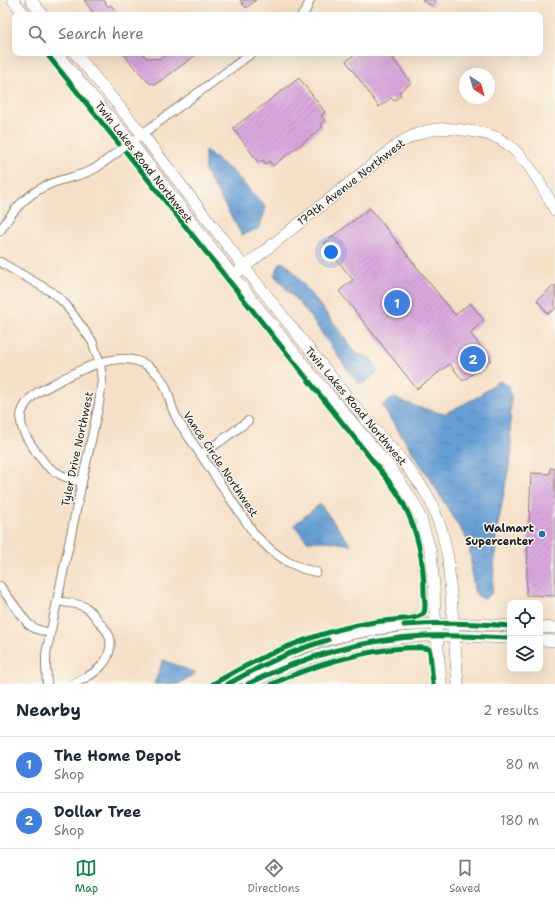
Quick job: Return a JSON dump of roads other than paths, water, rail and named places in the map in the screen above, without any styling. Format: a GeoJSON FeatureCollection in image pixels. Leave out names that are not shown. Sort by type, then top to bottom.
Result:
{"type":"FeatureCollection","features":[{"type":"Feature","properties":{"kind":"street"},"geometry":{"type":"LineString","coordinates":[[13,0],[23,12]]}},
{"type":"Feature","properties":{"kind":"street"},"geometry":{"type":"LineString","coordinates":[[31,0],[41,12]]}},
{"type":"Feature","properties":{"kind":"street"},"geometry":{"type":"LineString","coordinates":[[304,12],[310,0]]}},
{"type":"Feature","properties":{"kind":"street","name":"Twin Lakes Road Northwest"},"geometry":{"type":"LineString","coordinates":[[59,56],[131,142],[233,276],[317,381],[389,466],[415,505],[431,552],[441,684]]}},
{"type":"Feature","properties":{"kind":"street","name":"Twin Lakes Road Northwest"},"geometry":{"type":"LineString","coordinates":[[77,56],[142,134],[244,267],[344,393],[404,463],[423,488],[437,517],[446,546],[450,570],[458,684]]}},
{"type":"Feature","properties":{"kind":"street"},"geometry":{"type":"LineString","coordinates":[[0,231],[18,205],[33,192],[50,184],[82,175],[96,168],[248,56]]}},
{"type":"Feature","properties":{"kind":"street","name":"179th Avenue Northwest"},"geometry":{"type":"LineString","coordinates":[[233,276],[401,142],[410,136],[438,128],[455,129],[484,134],[493,136],[502,141],[517,153],[532,171],[555,210]]}},
{"type":"Feature","properties":{"kind":"street","name":"Tyler Drive Northwest"},"geometry":{"type":"LineString","coordinates":[[0,262],[50,291],[66,305],[92,341],[100,363],[102,380],[101,391],[46,654],[47,684]]}},
{"type":"Feature","properties":{"kind":"street","name":"Vance Circle Northwest"},"geometry":{"type":"LineString","coordinates":[[82,482],[63,476],[46,465],[26,437],[22,430],[21,423],[21,417],[26,402],[38,392],[87,367],[123,359],[131,359],[140,362],[153,370],[159,376],[167,389],[172,409],[180,424],[255,535],[272,551],[288,562],[304,569],[316,572]]}},
{"type":"Feature","properties":{"kind":"street"},"geometry":{"type":"LineString","coordinates":[[200,454],[218,443],[248,420]]}},
{"type":"Feature","properties":{"kind":"street"},"geometry":{"type":"LineString","coordinates":[[0,586],[28,624],[36,629],[50,633]]}},
{"type":"Feature","properties":{"kind":"street"},"geometry":{"type":"LineString","coordinates":[[57,601],[83,606],[88,609],[103,626],[109,637],[110,649],[102,666],[74,684]]}},
{"type":"Feature","properties":{"kind":"street"},"geometry":{"type":"LineString","coordinates":[[228,684],[284,655],[347,634],[406,625],[454,623],[507,626]]}},
{"type":"Feature","properties":{"kind":"street"},"geometry":{"type":"LineString","coordinates":[[543,627],[555,628]]}},
{"type":"Feature","properties":{"kind":"street"},"geometry":{"type":"LineString","coordinates":[[248,684],[310,658],[350,647],[389,640],[424,636],[507,638]]}},
{"type":"Feature","properties":{"kind":"street"},"geometry":{"type":"LineString","coordinates":[[543,640],[555,641]]}},
{"type":"Feature","properties":{"kind":"water"},"geometry":{"type":"Polygon","coordinates":[[[205,150],[233,172],[266,208],[259,228],[242,235],[205,171],[205,150]]]}},
{"type":"Feature","properties":{"kind":"water"},"geometry":{"type":"Polygon","coordinates":[[[281,262],[288,265],[344,336],[356,354],[371,358],[375,364],[377,372],[365,383],[357,383],[307,312],[274,275],[281,262]]]}},
{"type":"Feature","properties":{"kind":"water"},"geometry":{"type":"Polygon","coordinates":[[[499,381],[509,386],[511,397],[510,433],[512,450],[496,535],[492,593],[484,599],[478,596],[474,590],[469,543],[427,474],[382,406],[394,398],[417,407],[444,414],[474,399],[499,381]]]}},
{"type":"Feature","properties":{"kind":"water"},"geometry":{"type":"Polygon","coordinates":[[[320,504],[351,545],[327,541],[307,541],[294,525],[320,504]]]}},
{"type":"Feature","properties":{"kind":"water"},"geometry":{"type":"Polygon","coordinates":[[[163,660],[196,673],[178,684],[154,684],[163,660]]]}},
{"type":"Feature","properties":{"kind":"place","name":"The Home Depot"},"geometry":{"type":"Point","coordinates":[397,303]}},
{"type":"Feature","properties":{"kind":"place","name":"Dollar Tree"},"geometry":{"type":"Point","coordinates":[473,359]}},
{"type":"Feature","properties":{"kind":"place","name":"Walmart Supercenter"},"geometry":{"type":"Point","coordinates":[542,534]}}]}
